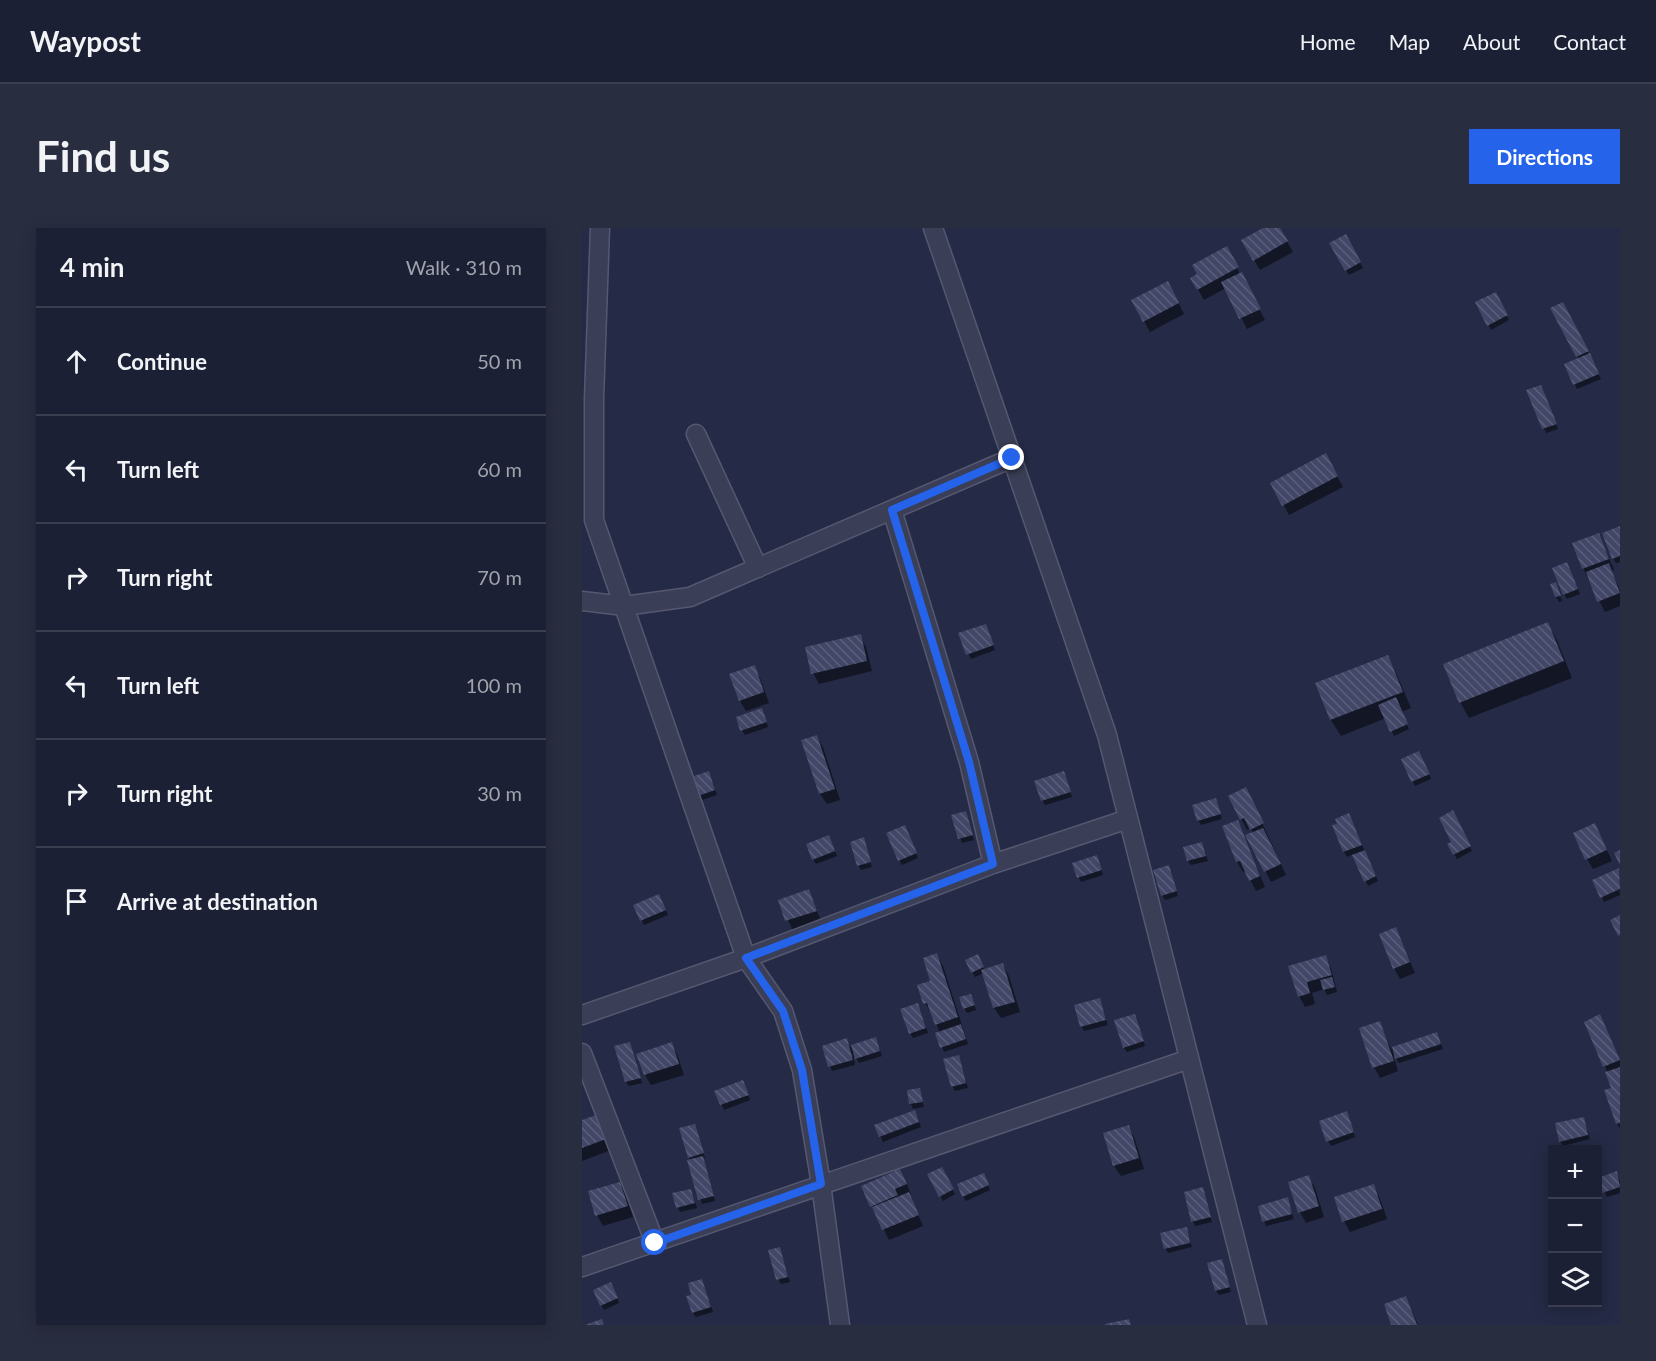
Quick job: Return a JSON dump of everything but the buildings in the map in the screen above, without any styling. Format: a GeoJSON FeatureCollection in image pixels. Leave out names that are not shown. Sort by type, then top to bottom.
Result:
{"type":"FeatureCollection","features":[{"type":"Feature","properties":{"kind":"street"},"geometry":{"type":"LineString","coordinates":[[600,228],[594,399],[594,520],[746,958],[783,1011],[802,1070],[821,1184],[840,1325]]}},
{"type":"Feature","properties":{"kind":"street"},"geometry":{"type":"LineString","coordinates":[[933,228],[1107,735],[1257,1325]]}},
{"type":"Feature","properties":{"kind":"street"},"geometry":{"type":"LineString","coordinates":[[696,434],[758,568]]}},
{"type":"Feature","properties":{"kind":"street"},"geometry":{"type":"LineString","coordinates":[[582,601],[624,606],[690,597],[1012,458]]}},
{"type":"Feature","properties":{"kind":"street"},"geometry":{"type":"LineString","coordinates":[[892,510],[969,762],[993,864]]}},
{"type":"Feature","properties":{"kind":"street"},"geometry":{"type":"LineString","coordinates":[[582,1015],[746,958],[993,864],[1128,819]]}},
{"type":"Feature","properties":{"kind":"street"},"geometry":{"type":"LineString","coordinates":[[582,1053],[655,1243]]}},
{"type":"Feature","properties":{"kind":"street"},"geometry":{"type":"LineString","coordinates":[[582,1267],[1189,1059]]}},
{"type":"Feature","properties":{"kind":"route"},"geometry":{"type":"LineString","coordinates":[[655,1243],[821,1184],[802,1070],[783,1011],[746,958],[993,864],[969,762],[892,510],[1012,458]]}}]}
